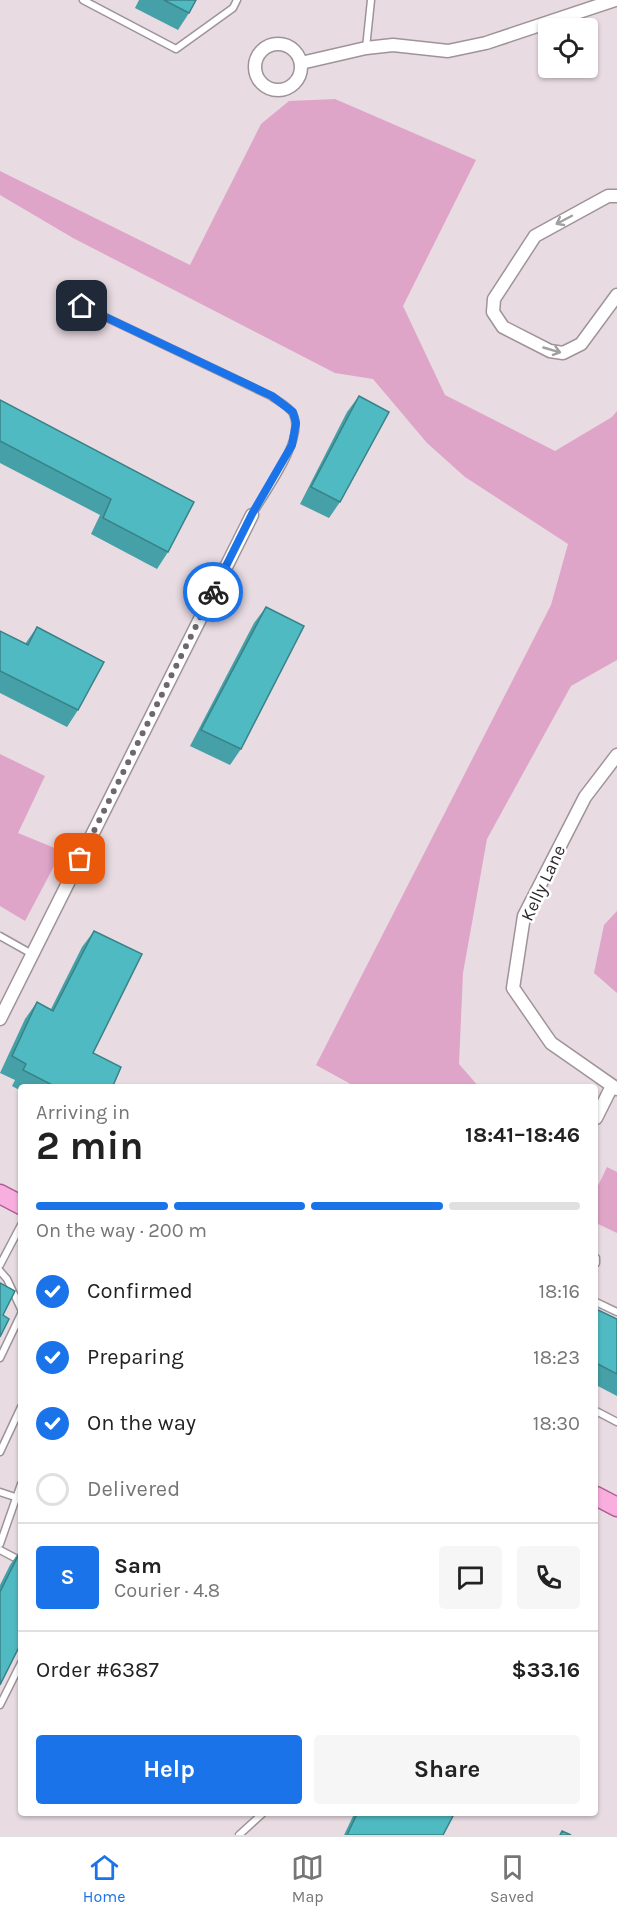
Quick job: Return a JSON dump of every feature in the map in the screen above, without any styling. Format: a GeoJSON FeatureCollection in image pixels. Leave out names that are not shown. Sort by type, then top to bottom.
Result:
{"type":"FeatureCollection","features":[{"type":"Feature","properties":{"kind":"main road"},"geometry":{"type":"LineString","coordinates":[[0,1194],[18,1203]]}},
{"type":"Feature","properties":{"kind":"main road"},"geometry":{"type":"LineString","coordinates":[[598,1497],[617,1507]]}},
{"type":"Feature","properties":{"kind":"street"},"geometry":{"type":"LineString","coordinates":[[301,63],[366,48],[393,45],[448,51],[486,43],[615,0]]}},
{"type":"Feature","properties":{"kind":"street"},"geometry":{"type":"LineString","coordinates":[[617,196],[608,196],[535,236],[494,299],[493,312],[503,327],[550,351],[563,353],[580,344],[617,295]]}},
{"type":"Feature","properties":{"kind":"street"},"geometry":{"type":"LineString","coordinates":[[0,1019],[252,514]]}},
{"type":"Feature","properties":{"kind":"street","name":"Kelly Lane"},"geometry":{"type":"LineString","coordinates":[[614,1087],[551,1043],[513,988],[524,916],[585,797],[617,754]]}},
{"type":"Feature","properties":{"kind":"street"},"geometry":{"type":"LineString","coordinates":[[598,1115],[614,1087]]}},
{"type":"Feature","properties":{"kind":"lane"},"geometry":{"type":"LineString","coordinates":[[83,0],[176,49],[233,8],[237,0]]}},
{"type":"Feature","properties":{"kind":"lane"},"geometry":{"type":"LineString","coordinates":[[366,48],[371,0]]}},
{"type":"Feature","properties":{"kind":"lane"},"geometry":{"type":"LineString","coordinates":[[82,306],[272,396],[293,412],[296,423],[292,445],[252,514]]}},
{"type":"Feature","properties":{"kind":"lane"},"geometry":{"type":"LineString","coordinates":[[0,936],[33,954]]}},
{"type":"Feature","properties":{"kind":"lane"},"geometry":{"type":"LineString","coordinates":[[0,1265],[18,1231]]}},
{"type":"Feature","properties":{"kind":"lane"},"geometry":{"type":"LineString","coordinates":[[0,1272],[7,1279],[18,1303]]}},
{"type":"Feature","properties":{"kind":"lane"},"geometry":{"type":"LineString","coordinates":[[598,1303],[617,1312]]}},
{"type":"Feature","properties":{"kind":"lane"},"geometry":{"type":"LineString","coordinates":[[0,1358],[18,1320]]}},
{"type":"Feature","properties":{"kind":"lane"},"geometry":{"type":"LineString","coordinates":[[598,1412],[617,1422]]}},
{"type":"Feature","properties":{"kind":"lane"},"geometry":{"type":"LineString","coordinates":[[0,1452],[18,1413]]}},
{"type":"Feature","properties":{"kind":"lane"},"geometry":{"type":"LineString","coordinates":[[0,1492],[18,1498],[0,1544]]}},
{"type":"Feature","properties":{"kind":"lane"},"geometry":{"type":"LineString","coordinates":[[0,1550],[18,1559]]}},
{"type":"Feature","properties":{"kind":"lane"},"geometry":{"type":"LineString","coordinates":[[0,1705],[18,1669]]}},
{"type":"Feature","properties":{"kind":"lane"},"geometry":{"type":"LineString","coordinates":[[240,1835],[260,1816]]}},
{"type":"Feature","properties":{"kind":"shaded area"},"geometry":{"type":"Polygon","coordinates":[[[335,99],[476,160],[403,306],[445,395],[555,451],[612,417],[617,411],[617,660],[571,686],[487,839],[463,973],[459,1064],[476,1084],[351,1084],[316,1065],[551,605],[568,544],[465,477],[427,443],[373,379],[335,373],[73,238],[0,195],[0,171],[190,265],[261,124],[289,101],[335,99]]]}},
{"type":"Feature","properties":{"kind":"shaded area"},"geometry":{"type":"Polygon","coordinates":[[[0,754],[45,776],[18,833],[62,851],[25,921],[0,906],[0,754]]]}},
{"type":"Feature","properties":{"kind":"shaded area"},"geometry":{"type":"Polygon","coordinates":[[[617,911],[617,993],[594,973],[604,925],[617,911]]]}},
{"type":"Feature","properties":{"kind":"shaded area"},"geometry":{"type":"Polygon","coordinates":[[[607,1167],[617,1172],[617,1233],[598,1224],[598,1186],[607,1167]]]}},
{"type":"Feature","properties":{"kind":"building"},"geometry":{"type":"Polygon","coordinates":[[[164,0],[196,0],[189,13],[164,0]]]}},
{"type":"Feature","properties":{"kind":"building"},"geometry":{"type":"Polygon","coordinates":[[[359,396],[389,412],[340,502],[311,487],[359,396]]]}},
{"type":"Feature","properties":{"kind":"building"},"geometry":{"type":"Polygon","coordinates":[[[0,400],[194,502],[168,552],[103,518],[111,499],[0,441],[0,400]]]}},
{"type":"Feature","properties":{"kind":"building"},"geometry":{"type":"Polygon","coordinates":[[[266,607],[304,626],[241,749],[201,730],[266,607]]]}},
{"type":"Feature","properties":{"kind":"building"},"geometry":{"type":"Polygon","coordinates":[[[37,627],[104,662],[78,710],[0,671],[0,631],[28,645],[37,627]]]}},
{"type":"Feature","properties":{"kind":"building"},"geometry":{"type":"Polygon","coordinates":[[[94,931],[142,954],[93,1053],[121,1067],[114,1084],[50,1084],[23,1070],[26,1064],[12,1056],[37,1002],[53,1011],[94,931]]]}},
{"type":"Feature","properties":{"kind":"building"},"geometry":{"type":"Polygon","coordinates":[[[0,1283],[15,1291],[3,1315],[9,1319],[0,1337],[0,1283]]]}},
{"type":"Feature","properties":{"kind":"building"},"geometry":{"type":"Polygon","coordinates":[[[598,1310],[617,1319],[617,1374],[598,1364],[598,1310]]]}},
{"type":"Feature","properties":{"kind":"building"},"geometry":{"type":"Polygon","coordinates":[[[18,1556],[18,1649],[0,1685],[0,1592],[18,1556]]]}},
{"type":"Feature","properties":{"kind":"building"},"geometry":{"type":"Polygon","coordinates":[[[356,1816],[453,1816],[443,1835],[347,1835],[356,1816]]]}},
{"type":"Feature","properties":{"kind":"way so far"},"geometry":{"type":"LineString","coordinates":[[80,859],[213,592]]}},
{"type":"Feature","properties":{"kind":"route"},"geometry":{"type":"LineString","coordinates":[[82,306],[272,396],[293,412],[296,423],[292,445],[252,514],[213,592]]}}]}
